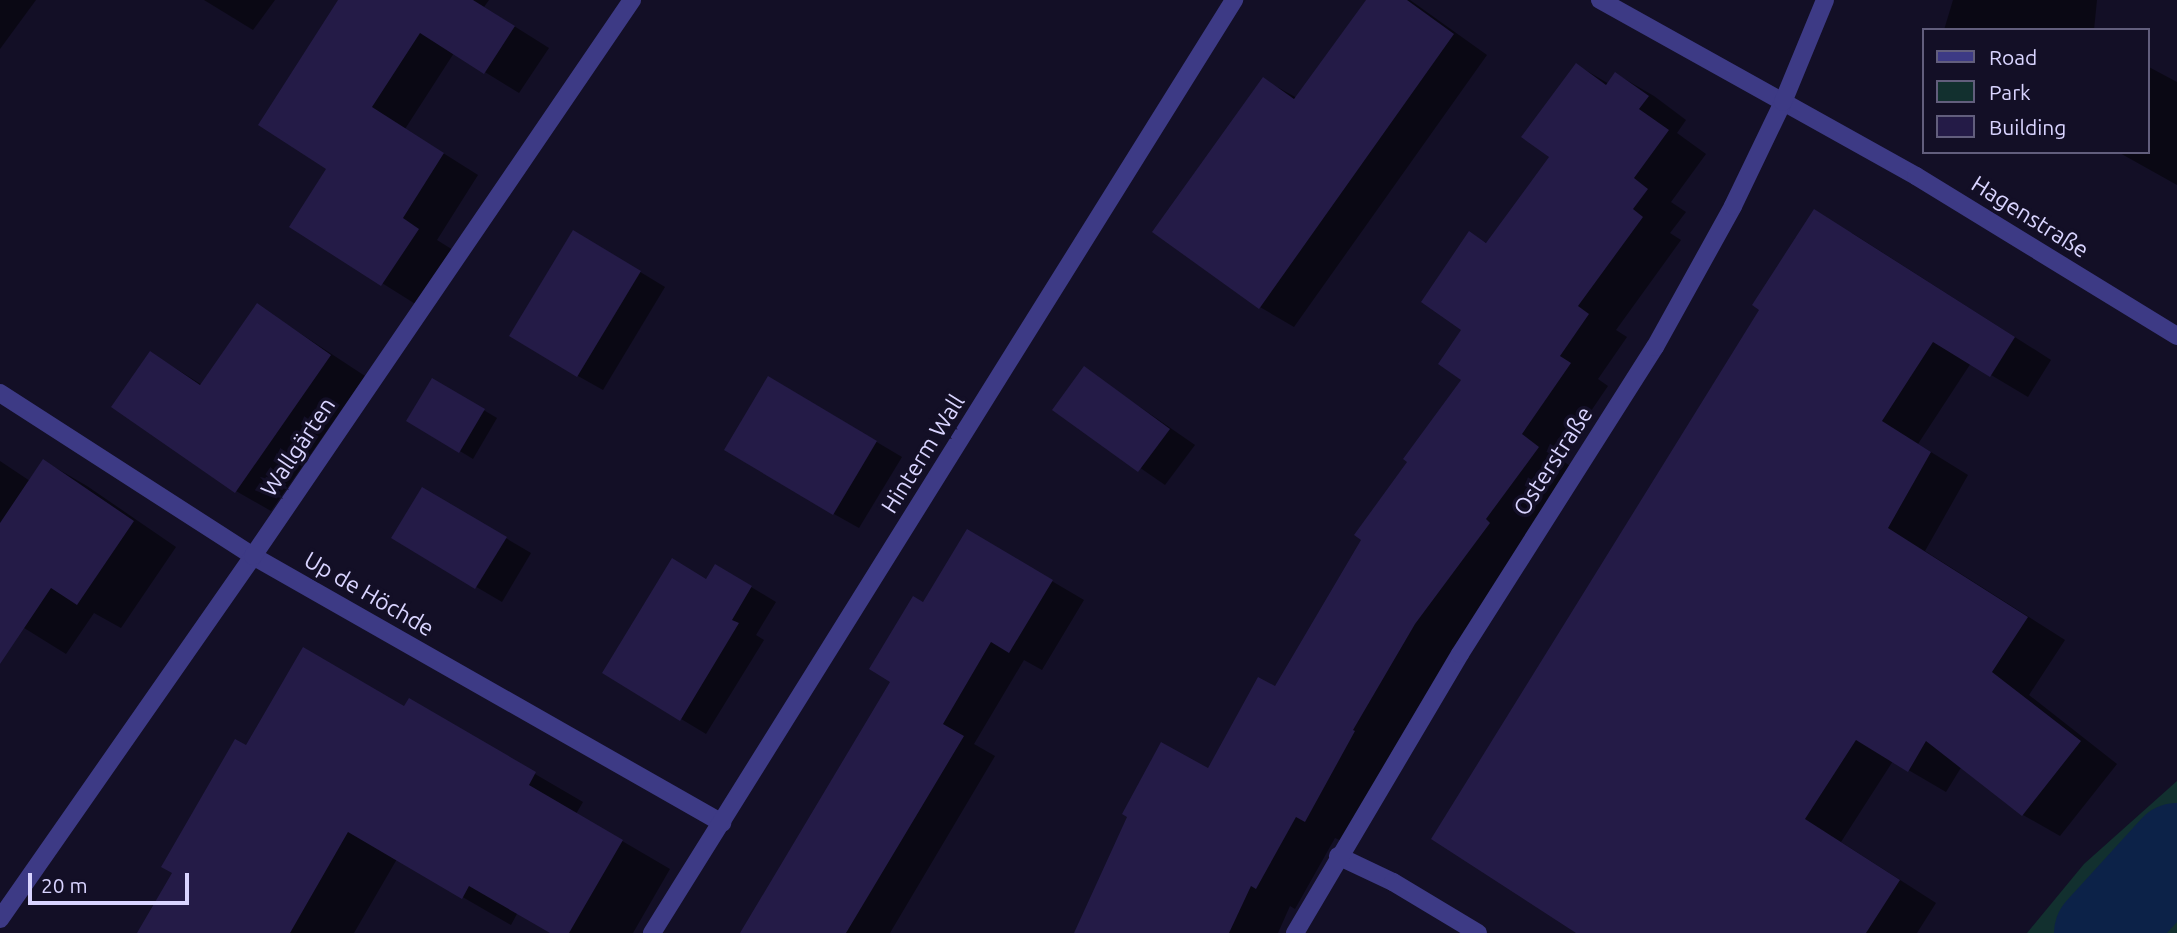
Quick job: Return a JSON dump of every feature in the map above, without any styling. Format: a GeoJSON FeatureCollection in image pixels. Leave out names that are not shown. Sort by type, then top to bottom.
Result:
{"type":"FeatureCollection","features":[{"type":"Feature","properties":{"kind":"street","name":"Wallgärten"},"geometry":{"type":"LineString","coordinates":[[0,919],[253,556],[632,0]]}},
{"type":"Feature","properties":{"kind":"street","name":"Hinterm Wall"},"geometry":{"type":"LineString","coordinates":[[652,933],[1234,0]]}},
{"type":"Feature","properties":{"kind":"street"},"geometry":{"type":"LineString","coordinates":[[1600,0],[1783,102]]}},
{"type":"Feature","properties":{"kind":"street","name":"Osterstraße"},"geometry":{"type":"LineString","coordinates":[[1295,933],[1338,856],[1491,604],[1655,347],[1723,224],[1783,102],[1825,0]]}},
{"type":"Feature","properties":{"kind":"street","name":"Hagenstraße"},"geometry":{"type":"LineString","coordinates":[[1783,102],[1916,176],[2177,336]]}},
{"type":"Feature","properties":{"kind":"street","name":"Up de Höchde"},"geometry":{"type":"LineString","coordinates":[[0,393],[253,556],[722,823]]}},
{"type":"Feature","properties":{"kind":"street"},"geometry":{"type":"LineString","coordinates":[[1338,856],[1393,882],[1478,933]]}},
{"type":"Feature","properties":{"kind":"green space"},"geometry":{"type":"Polygon","coordinates":[[[2177,781],[2177,933],[2027,933],[2084,864],[2177,781]]]}},
{"type":"Feature","properties":{"kind":"building"},"geometry":{"type":"Polygon","coordinates":[[[338,0],[473,0],[515,26],[484,74],[420,33],[372,107],[444,153],[403,218],[419,229],[381,286],[289,227],[326,169],[258,125],[338,0]]]}},
{"type":"Feature","properties":{"kind":"building"},"geometry":{"type":"Polygon","coordinates":[[[1366,0],[1407,0],[1454,34],[1259,309],[1152,232],[1263,77],[1294,99],[1366,0]]]}},
{"type":"Feature","properties":{"kind":"building"},"geometry":{"type":"Polygon","coordinates":[[[1576,63],[1606,85],[1615,72],[1649,96],[1639,109],[1669,130],[1634,178],[1648,189],[1633,209],[1643,217],[1578,306],[1589,314],[1560,356],[1571,363],[1522,434],[1539,447],[1486,519],[1490,523],[1415,624],[1353,730],[1355,731],[1305,822],[1296,817],[1256,889],[1251,886],[1229,933],[1074,933],[1127,817],[1122,814],[1161,742],[1208,768],[1258,677],[1275,686],[1361,540],[1354,535],[1407,462],[1403,459],[1461,380],[1438,364],[1461,330],[1421,302],[1469,231],[1486,243],[1549,157],[1521,137],[1576,63]]]}},
{"type":"Feature","properties":{"kind":"building"},"geometry":{"type":"Polygon","coordinates":[[[1814,209],[2015,337],[1990,377],[1933,342],[1882,421],[1931,452],[1888,528],[2028,617],[1992,672],[2081,741],[2022,816],[1926,741],[1908,772],[1856,740],[1805,819],[1900,880],[1866,933],[1576,933],[1431,839],[1759,310],[1752,305],[1814,209]]]}},
{"type":"Feature","properties":{"kind":"building"},"geometry":{"type":"Polygon","coordinates":[[[573,230],[641,271],[577,377],[509,336],[573,230]]]}},
{"type":"Feature","properties":{"kind":"building"},"geometry":{"type":"Polygon","coordinates":[[[257,303],[331,355],[235,493],[111,407],[150,351],[200,385],[257,303]]]}},
{"type":"Feature","properties":{"kind":"building"},"geometry":{"type":"Polygon","coordinates":[[[1084,366],[1170,429],[1138,472],[1052,410],[1084,366]]]}},
{"type":"Feature","properties":{"kind":"building"},"geometry":{"type":"Polygon","coordinates":[[[768,376],[877,441],[833,515],[724,450],[768,376]]]}},
{"type":"Feature","properties":{"kind":"building"},"geometry":{"type":"Polygon","coordinates":[[[432,378],[485,409],[459,453],[406,421],[432,378]]]}},
{"type":"Feature","properties":{"kind":"building"},"geometry":{"type":"Polygon","coordinates":[[[43,459],[134,521],[77,605],[51,588],[0,664],[0,523],[43,459]]]}},
{"type":"Feature","properties":{"kind":"building"},"geometry":{"type":"Polygon","coordinates":[[[422,487],[507,537],[475,589],[391,538],[422,487]]]}},
{"type":"Feature","properties":{"kind":"building"},"geometry":{"type":"Polygon","coordinates":[[[967,529],[1053,580],[1009,653],[991,642],[943,724],[964,736],[846,933],[740,933],[890,682],[869,669],[913,596],[923,602],[967,529]]]}},
{"type":"Feature","properties":{"kind":"building"},"geometry":{"type":"Polygon","coordinates":[[[672,558],[706,579],[715,564],[752,586],[732,620],[739,623],[680,721],[602,673],[672,558]]]}},
{"type":"Feature","properties":{"kind":"building"},"geometry":{"type":"Polygon","coordinates":[[[303,647],[404,706],[409,698],[536,772],[529,785],[623,840],[569,933],[550,933],[469,886],[462,899],[348,832],[290,933],[137,933],[172,873],[161,867],[235,739],[246,745],[303,647]]]}},
{"type":"Feature","properties":{"kind":"waterway"},"geometry":{"type":"LineString","coordinates":[[2102,933],[2177,851]]}}]}
